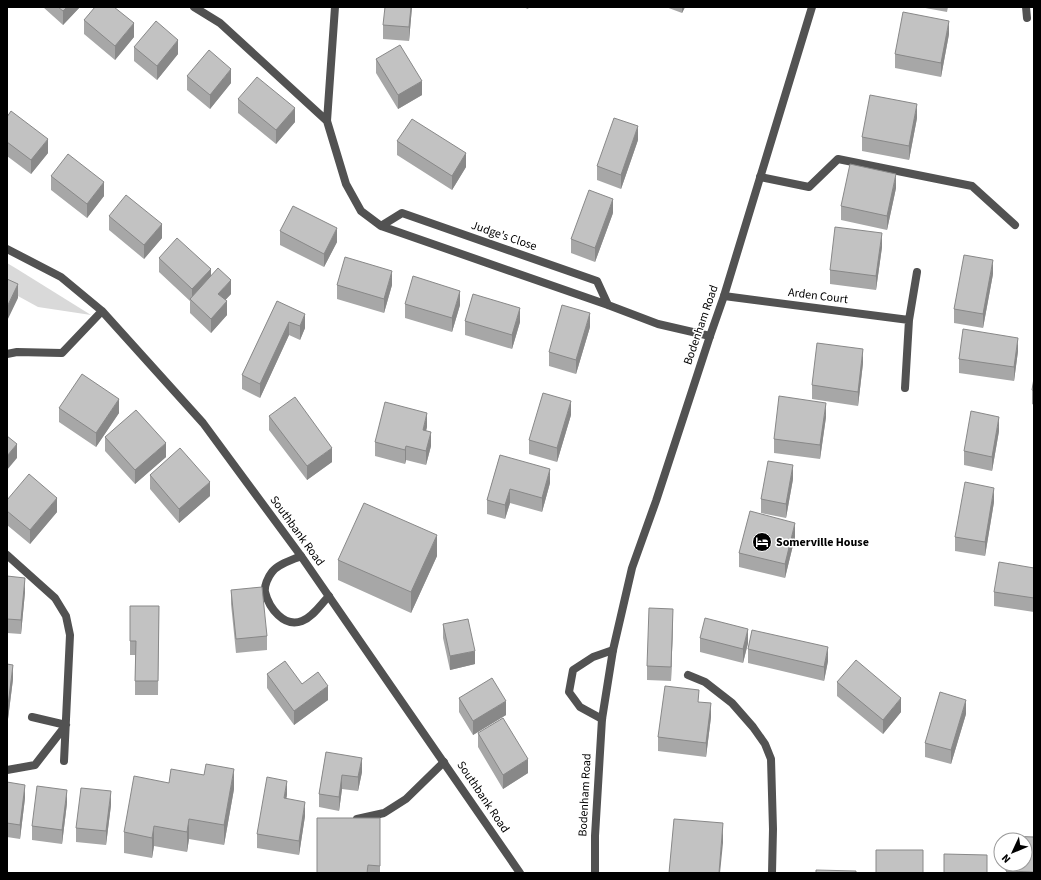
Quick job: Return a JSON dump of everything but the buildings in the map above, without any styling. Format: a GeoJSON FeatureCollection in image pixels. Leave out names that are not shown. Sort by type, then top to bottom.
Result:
{"type":"FeatureCollection","features":[{"type":"Feature","properties":{"kind":"street"},"geometry":{"type":"LineString","coordinates":[[194,7],[220,22],[327,121]]}},
{"type":"Feature","properties":{"kind":"street"},"geometry":{"type":"LineString","coordinates":[[335,7],[327,121],[346,184],[361,211],[381,226],[608,305],[658,324],[710,336]]}},
{"type":"Feature","properties":{"kind":"street","name":"Bodenham Road"},"geometry":{"type":"LineString","coordinates":[[595,873],[595,836],[602,719],[613,650],[632,568],[656,501],[724,296],[812,7]]}},
{"type":"Feature","properties":{"kind":"street"},"geometry":{"type":"LineString","coordinates":[[1026,7],[1027,18]]}},
{"type":"Feature","properties":{"kind":"street"},"geometry":{"type":"LineString","coordinates":[[760,177],[809,187],[838,159],[972,186],[1015,225]]}},
{"type":"Feature","properties":{"kind":"street","name":"Judge's Close"},"geometry":{"type":"LineString","coordinates":[[381,226],[402,213],[597,281],[608,305]]}},
{"type":"Feature","properties":{"kind":"street","name":"Southbank Road"},"geometry":{"type":"LineString","coordinates":[[7,248],[61,277],[102,311],[203,423],[301,556],[520,873]]}},
{"type":"Feature","properties":{"kind":"street"},"geometry":{"type":"LineString","coordinates":[[905,388],[909,320],[917,272]]}},
{"type":"Feature","properties":{"kind":"street","name":"Arden Court"},"geometry":{"type":"LineString","coordinates":[[724,296],[909,320]]}},
{"type":"Feature","properties":{"kind":"street"},"geometry":{"type":"LineString","coordinates":[[7,354],[17,352],[62,353],[102,311]]}},
{"type":"Feature","properties":{"kind":"street"},"geometry":{"type":"LineString","coordinates":[[7,555],[55,598],[66,616],[70,635],[64,761]]}},
{"type":"Feature","properties":{"kind":"street"},"geometry":{"type":"LineString","coordinates":[[301,556],[273,570],[267,580],[265,591],[272,609],[281,618],[290,622],[302,622],[310,616],[329,596]]}},
{"type":"Feature","properties":{"kind":"street"},"geometry":{"type":"LineString","coordinates":[[602,719],[580,707],[569,692],[573,670],[593,657],[613,650]]}},
{"type":"Feature","properties":{"kind":"street"},"geometry":{"type":"LineString","coordinates":[[688,675],[705,682],[732,703],[753,727],[765,744],[771,759],[773,829],[772,873]]}},
{"type":"Feature","properties":{"kind":"street"},"geometry":{"type":"LineString","coordinates":[[32,717],[66,725]]}},
{"type":"Feature","properties":{"kind":"street"},"geometry":{"type":"LineString","coordinates":[[7,770],[34,765],[66,725]]}},
{"type":"Feature","properties":{"kind":"street"},"geometry":{"type":"LineString","coordinates":[[357,820],[384,813],[406,799],[444,762]]}},
{"type":"Feature","properties":{"kind":"shaded area"},"geometry":{"type":"Polygon","coordinates":[[[7,263],[91,315],[38,307],[7,290],[7,263]]]}},
{"type":"Feature","properties":{"kind":"place","name":"Somerville House"},"geometry":{"type":"Point","coordinates":[762,542]}}]}
